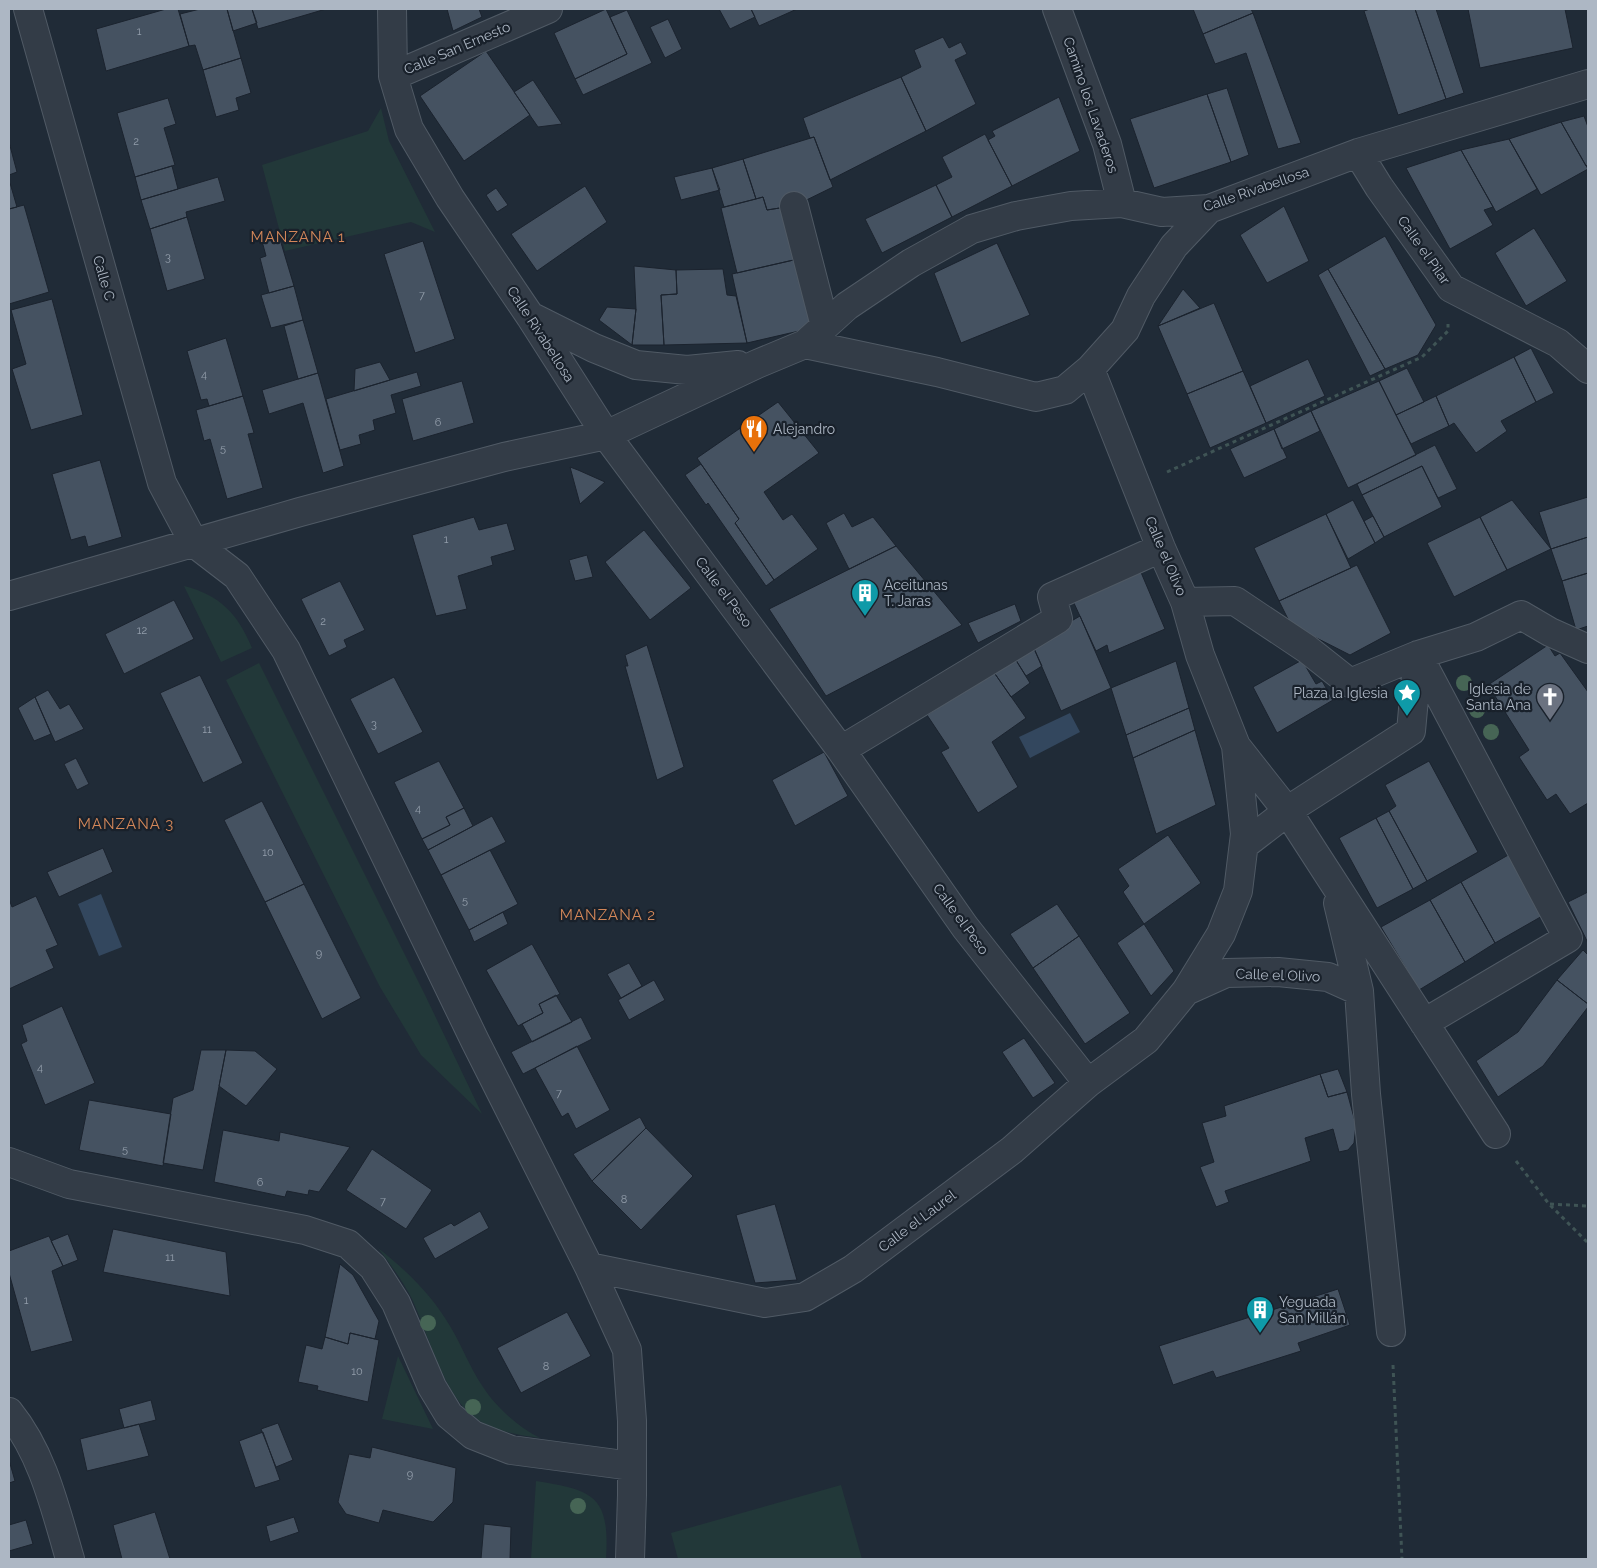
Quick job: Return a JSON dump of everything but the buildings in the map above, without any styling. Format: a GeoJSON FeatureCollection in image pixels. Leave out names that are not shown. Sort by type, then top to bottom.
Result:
{"type":"FeatureCollection","features":[{"type":"Feature","properties":{"kind":"street","name":"Calle C"},"geometry":{"type":"LineString","coordinates":[[28,9],[162,483],[194,542]]}},
{"type":"Feature","properties":{"kind":"street","name":"Calle Rivabellosa"},"geometry":{"type":"LineString","coordinates":[[392,9],[393,76],[409,129],[450,198],[530,316],[606,435],[815,335],[847,306],[903,268],[972,229],[1016,216],[1071,206],[1122,203],[1162,212],[1209,208],[1358,152],[1588,84]]}},
{"type":"Feature","properties":{"kind":"street","name":"Calle San Ernesto"},"geometry":{"type":"LineString","coordinates":[[393,76],[548,9]]}},
{"type":"Feature","properties":{"kind":"street","name":"Camino los Lavaderos"},"geometry":{"type":"LineString","coordinates":[[1057,9],[1107,144],[1122,203]]}},
{"type":"Feature","properties":{"kind":"street","name":"Calle el Pilar"},"geometry":{"type":"LineString","coordinates":[[1358,152],[1379,187],[1451,288],[1558,343],[1588,369]]}},
{"type":"Feature","properties":{"kind":"street"},"geometry":{"type":"LineString","coordinates":[[794,206],[815,335],[937,372],[1036,397],[1065,390],[1090,368],[1125,330],[1141,296],[1174,246],[1209,208]]}},
{"type":"Feature","properties":{"kind":"street"},"geometry":{"type":"LineString","coordinates":[[530,316],[594,348],[636,364],[687,370],[757,364]]}},
{"type":"Feature","properties":{"kind":"street","name":"Calle el Olivo"},"geometry":{"type":"LineString","coordinates":[[1090,368],[1184,602],[1200,655],[1236,746],[1245,834],[1238,890],[1221,934],[1186,991]]}},
{"type":"Feature","properties":{"kind":"street"},"geometry":{"type":"LineString","coordinates":[[9,596],[194,542],[504,457],[606,435]]}},
{"type":"Feature","properties":{"kind":"street","name":"Calle el Peso"},"geometry":{"type":"LineString","coordinates":[[606,435],[841,750],[965,927],[1088,1083]]}},
{"type":"Feature","properties":{"kind":"street"},"geometry":{"type":"LineString","coordinates":[[194,542],[236,576],[286,650],[475,1041],[589,1267],[627,1350],[632,1421],[630,1559]]}},
{"type":"Feature","properties":{"kind":"street"},"geometry":{"type":"LineString","coordinates":[[841,750],[1058,619],[1052,598],[1161,548]]}},
{"type":"Feature","properties":{"kind":"street"},"geometry":{"type":"LineString","coordinates":[[1184,602],[1235,601],[1307,649],[1350,683],[1418,655],[1476,637],[1521,615],[1550,632],[1588,649]]}},
{"type":"Feature","properties":{"kind":"street"},"geometry":{"type":"LineString","coordinates":[[1244,846],[1288,812],[1410,731],[1418,655]]}},
{"type":"Feature","properties":{"kind":"street"},"geometry":{"type":"LineString","coordinates":[[1418,655],[1568,938],[1424,1023]]}},
{"type":"Feature","properties":{"kind":"street","name":"Calle el Olivo"},"geometry":{"type":"LineString","coordinates":[[1236,746],[1288,812],[1496,1134]]}},
{"type":"Feature","properties":{"kind":"street","name":"Calle el Olivo"},"geometry":{"type":"LineString","coordinates":[[1334,883],[1359,991],[1366,1094],[1391,1332]]}},
{"type":"Feature","properties":{"kind":"street","name":"Calle el Olivo"},"geometry":{"type":"LineString","coordinates":[[1186,991],[1226,973],[1278,972],[1328,977],[1359,991]]}},
{"type":"Feature","properties":{"kind":"street","name":"Calle el Laurel"},"geometry":{"type":"LineString","coordinates":[[589,1267],[765,1303],[805,1297],[853,1269],[1012,1150],[1088,1083],[1146,1040],[1186,991]]}},
{"type":"Feature","properties":{"kind":"street"},"geometry":{"type":"LineString","coordinates":[[9,1162],[69,1184],[305,1230],[348,1244],[374,1267],[396,1303],[432,1387],[449,1415],[473,1435],[512,1450],[632,1466]]}},
{"type":"Feature","properties":{"kind":"street"},"geometry":{"type":"LineString","coordinates":[[9,1412],[20,1426],[48,1481],[70,1559]]}},
{"type":"Feature","properties":{"kind":"path"},"geometry":{"type":"LineString","coordinates":[[1136,486],[1422,357],[1448,332],[1451,288]]}},
{"type":"Feature","properties":{"kind":"path"},"geometry":{"type":"LineString","coordinates":[[1496,1134],[1549,1204],[1588,1243]]}},
{"type":"Feature","properties":{"kind":"path"},"geometry":{"type":"LineString","coordinates":[[1549,1204],[1588,1206]]}},
{"type":"Feature","properties":{"kind":"path"},"geometry":{"type":"LineString","coordinates":[[1391,1332],[1402,1559]]}},
{"type":"Feature","properties":{"kind":"green space"},"geometry":{"type":"Polygon","coordinates":[[[381,108],[389,141],[435,232],[411,222],[285,251],[262,165],[368,131],[381,108]]]}},
{"type":"Feature","properties":{"kind":"green space"},"geometry":{"type":"Polygon","coordinates":[[[184,586],[208,595],[226,608],[241,625],[252,648],[221,662],[184,586]]]}},
{"type":"Feature","properties":{"kind":"green space"},"geometry":{"type":"Polygon","coordinates":[[[259,663],[426,997],[482,1114],[421,1055],[380,987],[226,680],[259,663]]]}},
{"type":"Feature","properties":{"kind":"green space"},"geometry":{"type":"Polygon","coordinates":[[[378,1248],[399,1265],[427,1293],[443,1315],[478,1380],[494,1402],[508,1416],[540,1438],[502,1431],[483,1423],[468,1412],[458,1401],[436,1359],[412,1299],[378,1248]]]}},
{"type":"Feature","properties":{"kind":"green space"},"geometry":{"type":"Polygon","coordinates":[[[398,1356],[433,1429],[382,1419],[398,1356]]]}},
{"type":"Feature","properties":{"kind":"green space"},"geometry":{"type":"Polygon","coordinates":[[[536,1481],[572,1488],[585,1493],[594,1500],[601,1509],[605,1521],[607,1538],[606,1559],[531,1559],[536,1481]]]}},
{"type":"Feature","properties":{"kind":"green space"},"geometry":{"type":"Polygon","coordinates":[[[841,1485],[862,1559],[678,1559],[671,1533],[841,1485]]]}},
{"type":"Feature","properties":{"kind":"water"},"geometry":{"type":"Polygon","coordinates":[[[1070,713],[1080,732],[1030,758],[1019,737],[1070,713]]]}},
{"type":"Feature","properties":{"kind":"water"},"geometry":{"type":"Polygon","coordinates":[[[101,894],[122,947],[99,956],[78,904],[101,894]]]}},
{"type":"Feature","properties":{"kind":"place","name":"Alejandro"},"geometry":{"type":"Point","coordinates":[754,453]}},
{"type":"Feature","properties":{"kind":"place","name":"Aceitunas T. Jaras"},"geometry":{"type":"Point","coordinates":[865,617]}},
{"type":"Feature","properties":{"kind":"place","name":"Plaza la Iglesia"},"geometry":{"type":"Point","coordinates":[1407,717]}},
{"type":"Feature","properties":{"kind":"place","name":"Iglesia de Santa Ana"},"geometry":{"type":"Point","coordinates":[1550,721]}},
{"type":"Feature","properties":{"kind":"place","name":"Yeguada San Millán"},"geometry":{"type":"Point","coordinates":[1260,1334]}},
{"type":"Feature","properties":{"kind":"district","name":"MANZANA 1"},"geometry":{"type":"Point","coordinates":[298,237]}},
{"type":"Feature","properties":{"kind":"district","name":"MANZANA 3"},"geometry":{"type":"Point","coordinates":[126,824]}},
{"type":"Feature","properties":{"kind":"district","name":"MANZANA 2"},"geometry":{"type":"Point","coordinates":[608,915]}}]}
